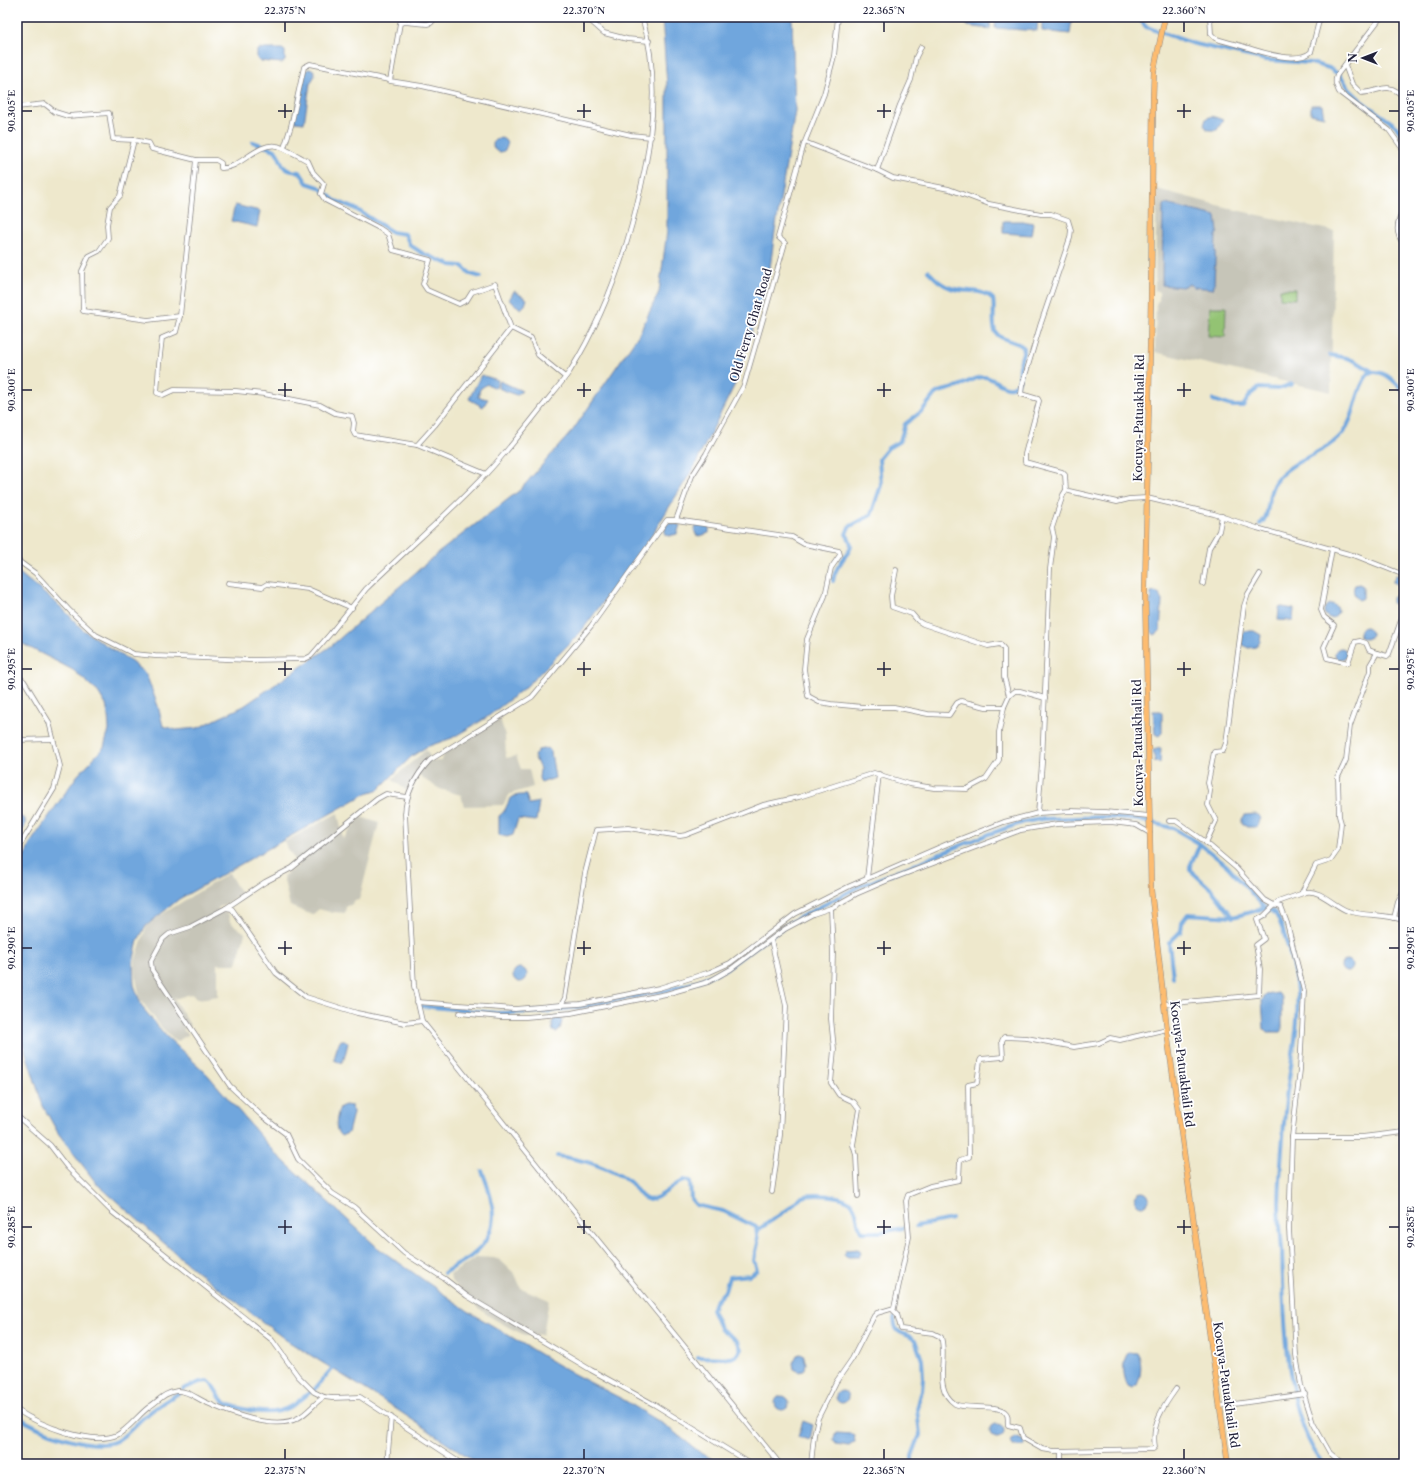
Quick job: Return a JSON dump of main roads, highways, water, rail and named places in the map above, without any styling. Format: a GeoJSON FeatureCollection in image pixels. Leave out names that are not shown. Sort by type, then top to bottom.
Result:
{"type":"FeatureCollection","features":[{"type":"Feature","properties":{"kind":"main road","name":"Kocuya-Patuakhali Rd"},"geometry":{"type":"LineString","coordinates":[[1164,20],[1154,70],[1153,98],[1145,591],[1151,890],[1167,1029],[1228,1464]]}},
{"type":"Feature","properties":{"kind":"water"},"geometry":{"type":"Polygon","coordinates":[[[662,17],[792,17],[795,111],[769,276],[736,382],[694,467],[647,543],[580,633],[528,685],[486,718],[452,738],[426,747],[411,757],[379,789],[367,793],[179,899],[146,926],[138,940],[133,963],[134,985],[142,1007],[166,1036],[207,1074],[275,1153],[378,1248],[468,1311],[568,1371],[624,1400],[665,1425],[702,1454],[724,1464],[479,1464],[381,1399],[286,1340],[190,1266],[97,1184],[58,1133],[43,1106],[17,1025],[17,874],[31,842],[77,776],[104,747],[109,730],[106,705],[98,692],[73,670],[17,641],[17,571],[63,609],[83,630],[130,661],[146,674],[158,706],[163,726],[176,730],[198,728],[244,706],[331,646],[438,553],[520,490],[573,430],[639,334],[659,292],[667,231],[667,85],[662,17]]]}},
{"type":"Feature","properties":{"kind":"water"},"geometry":{"type":"Polygon","coordinates":[[[968,17],[991,17],[990,29],[967,26],[968,17]]]}},
{"type":"Feature","properties":{"kind":"water"},"geometry":{"type":"Polygon","coordinates":[[[996,17],[1038,17],[1037,31],[995,28],[996,17]]]}},
{"type":"Feature","properties":{"kind":"water"},"geometry":{"type":"Polygon","coordinates":[[[1042,17],[1072,17],[1070,34],[1042,31],[1042,17]]]}},
{"type":"Feature","properties":{"kind":"water"},"geometry":{"type":"Polygon","coordinates":[[[282,49],[285,51],[285,61],[282,63],[259,61],[257,58],[257,50],[282,49]]]}},
{"type":"Feature","properties":{"kind":"water"},"geometry":{"type":"Polygon","coordinates":[[[308,69],[314,70],[315,75],[310,84],[304,123],[295,122],[294,118],[306,71],[308,69]]]}},
{"type":"Feature","properties":{"kind":"water"},"geometry":{"type":"Polygon","coordinates":[[[1311,105],[1322,105],[1324,117],[1311,114],[1311,105]]]}},
{"type":"Feature","properties":{"kind":"water"},"geometry":{"type":"Polygon","coordinates":[[[1212,116],[1223,120],[1217,130],[1208,130],[1204,125],[1206,119],[1212,116]]]}},
{"type":"Feature","properties":{"kind":"water"},"geometry":{"type":"Polygon","coordinates":[[[497,138],[503,138],[507,142],[507,148],[503,152],[497,152],[493,148],[493,142],[497,138]]]}},
{"type":"Feature","properties":{"kind":"water"},"geometry":{"type":"Polygon","coordinates":[[[1165,204],[1216,216],[1218,232],[1216,235],[1213,289],[1194,287],[1189,284],[1182,287],[1162,285],[1163,208],[1165,204]]]}},
{"type":"Feature","properties":{"kind":"water"},"geometry":{"type":"Polygon","coordinates":[[[235,205],[260,211],[257,227],[231,221],[235,205]]]}},
{"type":"Feature","properties":{"kind":"water"},"geometry":{"type":"Polygon","coordinates":[[[1003,221],[1023,221],[1033,223],[1031,235],[1003,233],[1003,221]]]}},
{"type":"Feature","properties":{"kind":"water"},"geometry":{"type":"Polygon","coordinates":[[[514,291],[527,299],[525,305],[521,309],[509,300],[514,291]]]}},
{"type":"Feature","properties":{"kind":"water"},"geometry":{"type":"Polygon","coordinates":[[[481,375],[498,380],[496,388],[487,384],[480,389],[478,397],[488,399],[483,407],[469,399],[481,375]]]}},
{"type":"Feature","properties":{"kind":"water"},"geometry":{"type":"Polygon","coordinates":[[[500,381],[522,391],[516,395],[498,388],[500,381]]]}},
{"type":"Feature","properties":{"kind":"water"},"geometry":{"type":"Polygon","coordinates":[[[669,523],[680,525],[677,534],[669,536],[665,535],[665,526],[669,523]]]}},
{"type":"Feature","properties":{"kind":"water"},"geometry":{"type":"Polygon","coordinates":[[[698,524],[709,526],[709,533],[700,536],[696,535],[694,529],[698,524]]]}},
{"type":"Feature","properties":{"kind":"water"},"geometry":{"type":"Polygon","coordinates":[[[1396,575],[1404,576],[1404,587],[1392,582],[1396,575]]]}},
{"type":"Feature","properties":{"kind":"water"},"geometry":{"type":"Polygon","coordinates":[[[1359,584],[1363,586],[1363,598],[1359,600],[1355,595],[1354,587],[1355,585],[1359,584]]]}},
{"type":"Feature","properties":{"kind":"water"},"geometry":{"type":"Polygon","coordinates":[[[1155,592],[1159,594],[1162,601],[1160,631],[1155,635],[1152,633],[1150,613],[1151,593],[1155,592]]]}},
{"type":"Feature","properties":{"kind":"water"},"geometry":{"type":"Polygon","coordinates":[[[1394,595],[1404,598],[1404,607],[1392,603],[1392,598],[1394,595]]]}},
{"type":"Feature","properties":{"kind":"water"},"geometry":{"type":"Polygon","coordinates":[[[1331,604],[1336,606],[1338,611],[1336,616],[1331,618],[1326,616],[1324,611],[1326,606],[1331,604]]]}},
{"type":"Feature","properties":{"kind":"water"},"geometry":{"type":"Polygon","coordinates":[[[1279,608],[1294,609],[1293,621],[1278,620],[1279,608]]]}},
{"type":"Feature","properties":{"kind":"water"},"geometry":{"type":"Polygon","coordinates":[[[1363,627],[1367,627],[1371,633],[1367,639],[1363,639],[1359,635],[1359,631],[1363,627]]]}},
{"type":"Feature","properties":{"kind":"water"},"geometry":{"type":"Polygon","coordinates":[[[1244,631],[1254,631],[1261,635],[1260,642],[1256,647],[1248,648],[1242,644],[1242,633],[1244,631]]]}},
{"type":"Feature","properties":{"kind":"water"},"geometry":{"type":"Polygon","coordinates":[[[1341,648],[1345,650],[1347,654],[1345,658],[1341,660],[1337,658],[1335,654],[1337,650],[1341,648]]]}},
{"type":"Feature","properties":{"kind":"water"},"geometry":{"type":"Polygon","coordinates":[[[1153,711],[1161,711],[1162,714],[1162,733],[1159,736],[1155,734],[1153,711]]]}},
{"type":"Feature","properties":{"kind":"water"},"geometry":{"type":"Polygon","coordinates":[[[548,748],[551,752],[555,778],[541,783],[539,778],[540,769],[534,756],[538,750],[548,748]]]}},
{"type":"Feature","properties":{"kind":"water"},"geometry":{"type":"Polygon","coordinates":[[[1161,748],[1160,763],[1155,762],[1153,750],[1161,748]]]}},
{"type":"Feature","properties":{"kind":"water"},"geometry":{"type":"Polygon","coordinates":[[[518,795],[526,795],[529,804],[539,802],[536,821],[518,819],[513,835],[507,837],[499,835],[499,816],[503,813],[510,799],[518,795]]]}},
{"type":"Feature","properties":{"kind":"water"},"geometry":{"type":"Polygon","coordinates":[[[1256,814],[1261,818],[1257,827],[1247,827],[1242,824],[1242,819],[1245,815],[1256,814]]]}},
{"type":"Feature","properties":{"kind":"water"},"geometry":{"type":"Polygon","coordinates":[[[17,815],[25,819],[25,826],[23,830],[17,834],[17,815]]]}},
{"type":"Feature","properties":{"kind":"water"},"geometry":{"type":"Polygon","coordinates":[[[1345,960],[1349,960],[1353,966],[1349,972],[1345,972],[1341,968],[1341,964],[1345,960]]]}},
{"type":"Feature","properties":{"kind":"water"},"geometry":{"type":"Polygon","coordinates":[[[517,968],[523,968],[527,972],[527,978],[523,982],[517,982],[513,978],[513,972],[517,968]]]}},
{"type":"Feature","properties":{"kind":"water"},"geometry":{"type":"Polygon","coordinates":[[[1278,993],[1282,998],[1282,1030],[1280,1032],[1267,1032],[1264,1029],[1262,1000],[1266,995],[1278,993]]]}},
{"type":"Feature","properties":{"kind":"water"},"geometry":{"type":"Polygon","coordinates":[[[555,1017],[559,1017],[562,1021],[560,1029],[556,1032],[553,1031],[552,1023],[555,1017]]]}},
{"type":"Feature","properties":{"kind":"water"},"geometry":{"type":"Polygon","coordinates":[[[341,1040],[345,1040],[348,1043],[344,1059],[341,1063],[334,1060],[337,1047],[341,1040]]]}},
{"type":"Feature","properties":{"kind":"water"},"geometry":{"type":"Polygon","coordinates":[[[345,1105],[352,1106],[353,1113],[348,1133],[341,1136],[336,1126],[337,1118],[340,1107],[345,1105]]]}},
{"type":"Feature","properties":{"kind":"water"},"geometry":{"type":"Polygon","coordinates":[[[1139,1192],[1145,1192],[1149,1196],[1149,1202],[1145,1206],[1139,1206],[1135,1202],[1135,1196],[1139,1192]]]}},
{"type":"Feature","properties":{"kind":"water"},"geometry":{"type":"Polygon","coordinates":[[[858,1249],[861,1253],[859,1257],[847,1257],[844,1254],[846,1250],[858,1249]]]}},
{"type":"Feature","properties":{"kind":"water"},"geometry":{"type":"Polygon","coordinates":[[[1129,1352],[1137,1353],[1141,1365],[1137,1385],[1132,1388],[1128,1386],[1124,1373],[1125,1359],[1129,1352]]]}},
{"type":"Feature","properties":{"kind":"water"},"geometry":{"type":"Polygon","coordinates":[[[797,1355],[803,1355],[806,1363],[805,1369],[800,1372],[794,1369],[793,1363],[797,1355]]]}},
{"type":"Feature","properties":{"kind":"water"},"geometry":{"type":"Polygon","coordinates":[[[844,1391],[847,1392],[847,1402],[840,1403],[837,1402],[836,1395],[837,1392],[844,1391]]]}},
{"type":"Feature","properties":{"kind":"water"},"geometry":{"type":"Polygon","coordinates":[[[782,1396],[787,1398],[789,1403],[787,1408],[782,1410],[777,1408],[775,1403],[777,1398],[782,1396]]]}},
{"type":"Feature","properties":{"kind":"water"},"geometry":{"type":"Polygon","coordinates":[[[803,1421],[813,1425],[810,1440],[798,1437],[803,1421]]]}},
{"type":"Feature","properties":{"kind":"water"},"geometry":{"type":"Polygon","coordinates":[[[997,1424],[1002,1426],[1004,1431],[1002,1436],[997,1438],[992,1436],[990,1431],[992,1426],[997,1424]]]}},
{"type":"Feature","properties":{"kind":"water"},"geometry":{"type":"Polygon","coordinates":[[[836,1433],[852,1434],[854,1435],[855,1442],[849,1446],[836,1444],[833,1440],[836,1433]]]}},
{"type":"Feature","properties":{"kind":"water"},"geometry":{"type":"Polygon","coordinates":[[[1014,1437],[1025,1441],[1025,1446],[1013,1446],[1011,1442],[1014,1437]]]}},
{"type":"Feature","properties":{"kind":"waterway"},"geometry":{"type":"LineString","coordinates":[[1138,17],[1146,27],[1191,43],[1266,60],[1311,63],[1329,68],[1340,75],[1350,90],[1365,104],[1395,125],[1404,138]]}},
{"type":"Feature","properties":{"kind":"waterway"},"geometry":{"type":"LineString","coordinates":[[253,142],[275,150],[285,168],[300,172],[307,183],[319,187],[334,200],[354,208],[392,232],[405,234],[410,245],[422,253],[451,265],[462,266],[471,274],[481,277]]}},
{"type":"Feature","properties":{"kind":"waterway"},"geometry":{"type":"LineString","coordinates":[[833,581],[837,568],[851,547],[851,543],[846,534],[849,527],[871,515],[881,485],[879,459],[888,448],[900,441],[905,424],[922,411],[935,394],[940,392],[960,386],[981,377],[989,378],[1001,385],[1009,387],[1013,387],[1019,380],[1020,364],[1024,348],[1018,343],[1000,337],[995,331],[993,299],[984,293],[947,287],[938,281],[928,271]]}},
{"type":"Feature","properties":{"kind":"waterway"},"geometry":{"type":"LineString","coordinates":[[1330,355],[1347,358],[1357,362],[1373,372]]}},
{"type":"Feature","properties":{"kind":"waterway"},"geometry":{"type":"LineString","coordinates":[[1260,524],[1266,516],[1272,487],[1282,474],[1299,462],[1327,447],[1342,434],[1351,419],[1364,379],[1369,373],[1379,372],[1384,374],[1404,391]]}},
{"type":"Feature","properties":{"kind":"waterway"},"geometry":{"type":"LineString","coordinates":[[1213,400],[1232,406],[1243,406],[1251,394],[1259,388],[1278,389],[1292,384]]}},
{"type":"Feature","properties":{"kind":"waterway"},"geometry":{"type":"LineString","coordinates":[[421,1006],[496,1013],[544,1012],[591,1005],[664,991],[693,983],[725,969],[787,924],[858,887],[989,834],[1024,822],[1042,819],[1104,817],[1139,820],[1173,828],[1200,844],[1227,866],[1265,908],[1273,911],[1281,926],[1292,962],[1298,1006],[1286,1100],[1279,1203],[1284,1303],[1289,1363],[1294,1393],[1301,1420],[1311,1445],[1324,1464]]}},
{"type":"Feature","properties":{"kind":"waterway"},"geometry":{"type":"LineString","coordinates":[[1200,844],[1190,866],[1190,870],[1212,890],[1233,917]]}},
{"type":"Feature","properties":{"kind":"waterway"},"geometry":{"type":"LineString","coordinates":[[1173,977],[1169,943],[1181,931],[1182,922],[1188,914],[1233,917],[1265,908]]}},
{"type":"Feature","properties":{"kind":"waterway"},"geometry":{"type":"LineString","coordinates":[[557,1156],[584,1161],[611,1171],[630,1182],[642,1197],[649,1200],[660,1196],[681,1182],[690,1181],[691,1199],[696,1205],[723,1211],[756,1227],[758,1243],[754,1260],[757,1270],[750,1275],[729,1277],[725,1291],[715,1302],[712,1310],[720,1328],[738,1342],[741,1349],[736,1356],[731,1358],[698,1357]]}},
{"type":"Feature","properties":{"kind":"waterway"},"geometry":{"type":"LineString","coordinates":[[444,1273],[470,1257],[480,1248],[487,1238],[491,1228],[493,1217],[492,1206],[487,1183],[482,1171]]}},
{"type":"Feature","properties":{"kind":"waterway"},"geometry":{"type":"LineString","coordinates":[[758,1230],[791,1207],[800,1198],[813,1195],[836,1197],[848,1201],[852,1204],[856,1211],[859,1225],[863,1232],[881,1232],[903,1228]]}},
{"type":"Feature","properties":{"kind":"waterway"},"geometry":{"type":"LineString","coordinates":[[916,1226],[952,1219]]}},
{"type":"Feature","properties":{"kind":"waterway"},"geometry":{"type":"LineString","coordinates":[[894,1318],[898,1331],[915,1340],[922,1360],[922,1390],[917,1409],[920,1435],[912,1456],[912,1464]]}},
{"type":"Feature","properties":{"kind":"waterway"},"geometry":{"type":"LineString","coordinates":[[314,1390],[334,1366]]}},
{"type":"Feature","properties":{"kind":"waterway"},"geometry":{"type":"LineString","coordinates":[[183,1389],[200,1382],[208,1381],[221,1399],[227,1404],[263,1412],[279,1411],[287,1408],[310,1392]]}},
{"type":"Feature","properties":{"kind":"waterway"},"geometry":{"type":"LineString","coordinates":[[17,1416],[26,1422],[65,1438],[80,1442],[106,1444],[120,1439],[152,1410],[179,1393]]}}]}
